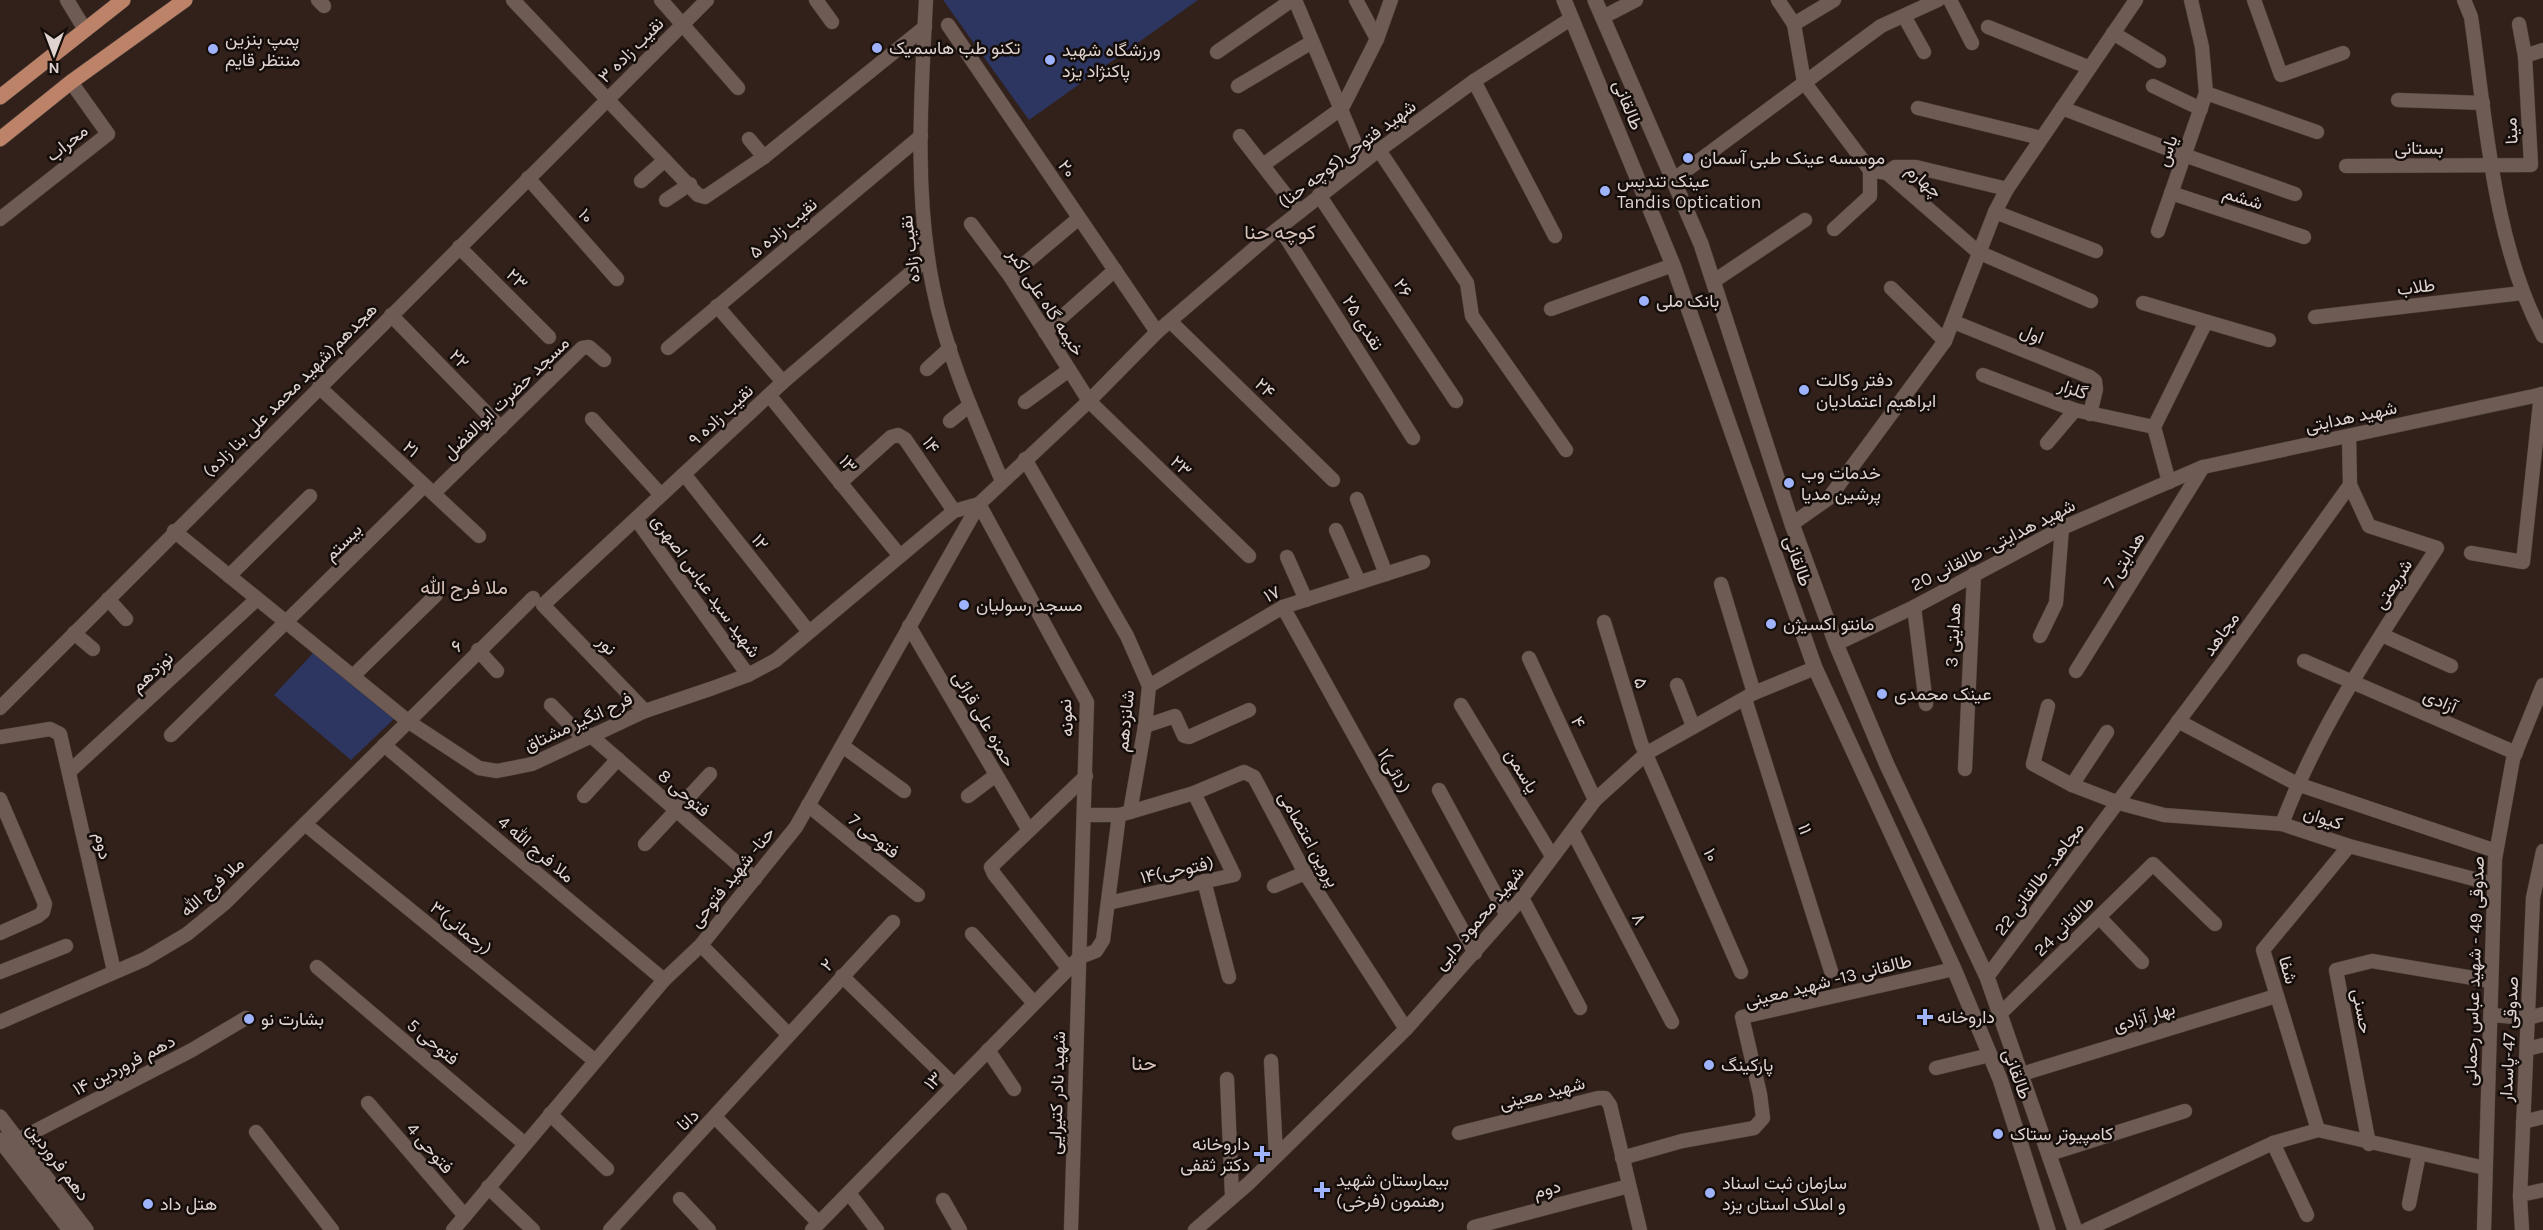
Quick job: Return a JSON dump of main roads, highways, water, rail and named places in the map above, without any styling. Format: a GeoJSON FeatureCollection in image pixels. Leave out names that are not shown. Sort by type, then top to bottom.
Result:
{"type":"FeatureCollection","features":[{"type":"Feature","properties":{"kind":"main road"},"geometry":{"type":"LineString","coordinates":[[0,97],[84,28],[123,0]]}},
{"type":"Feature","properties":{"kind":"main road"},"geometry":{"type":"LineString","coordinates":[[0,139],[71,82],[185,0]]}},
{"type":"Feature","properties":{"kind":"main road","name":"طالقانی"},"geometry":{"type":"LineString","coordinates":[[1564,0],[1673,265],[1815,669],[1954,969],[2000,1079],[2048,1230]]}},
{"type":"Feature","properties":{"kind":"main road","name":"طالقانی"},"geometry":{"type":"LineString","coordinates":[[1595,0],[1714,281],[1792,524],[1836,644],[1887,765],[1988,977],[2075,1230]]}},
{"type":"Feature","properties":{"kind":"main road","name":"دهم فروردین"},"geometry":{"type":"LineString","coordinates":[[0,1117],[86,1230]]}},
{"type":"Feature","properties":{"kind":"main road","name":"دهم فروردین"},"geometry":{"type":"LineString","coordinates":[[0,1140],[70,1230]]}},
{"type":"Feature","properties":{"kind":"place","name":"تکنو طب هاسمیک"},"geometry":{"type":"Point","coordinates":[877,48]}},
{"type":"Feature","properties":{"kind":"place","name":"پمپ بنزین منتظر قایم"},"geometry":{"type":"Point","coordinates":[213,49]}},
{"type":"Feature","properties":{"kind":"place","name":"ورزشگاه شهید پاکنژاد یزد"},"geometry":{"type":"Point","coordinates":[1050,60]}},
{"type":"Feature","properties":{"kind":"place","name":"موسسه عینک طبی آسمان"},"geometry":{"type":"Point","coordinates":[1688,158]}},
{"type":"Feature","properties":{"kind":"place","name":"عینک تندیس Tandis Optication"},"geometry":{"type":"Point","coordinates":[1605,191]}},
{"type":"Feature","properties":{"kind":"place","name":"بانک ملی"},"geometry":{"type":"Point","coordinates":[1644,301]}},
{"type":"Feature","properties":{"kind":"place","name":"دفتر وکالت ابراهیم اعتمادیان"},"geometry":{"type":"Point","coordinates":[1804,390]}},
{"type":"Feature","properties":{"kind":"place","name":"خدمات وب پرشین مدیا"},"geometry":{"type":"Point","coordinates":[1789,483]}},
{"type":"Feature","properties":{"kind":"place","name":"مسجد رسولیان"},"geometry":{"type":"Point","coordinates":[964,605]}},
{"type":"Feature","properties":{"kind":"place","name":"مانتو اكسيژن"},"geometry":{"type":"Point","coordinates":[1771,624]}},
{"type":"Feature","properties":{"kind":"place","name":"عینک محمدی"},"geometry":{"type":"Point","coordinates":[1882,694]}},
{"type":"Feature","properties":{"kind":"place","name":"داروخانه"},"geometry":{"type":"Point","coordinates":[1925,1017]}},
{"type":"Feature","properties":{"kind":"place","name":"بشارت نو"},"geometry":{"type":"Point","coordinates":[249,1019]}},
{"type":"Feature","properties":{"kind":"place","name":"پارکینگ"},"geometry":{"type":"Point","coordinates":[1709,1065]}},
{"type":"Feature","properties":{"kind":"place","name":"کامپیوتر ستاک"},"geometry":{"type":"Point","coordinates":[1998,1134]}},
{"type":"Feature","properties":{"kind":"place","name":"داروخانه دکتر ثقفی"},"geometry":{"type":"Point","coordinates":[1262,1154]}},
{"type":"Feature","properties":{"kind":"place","name":"بیمارستان شهید رهنمون (فرخی)"},"geometry":{"type":"Point","coordinates":[1322,1190]}},
{"type":"Feature","properties":{"kind":"place","name":"سازمان ثبت اسناد و املاک استان یزد"},"geometry":{"type":"Point","coordinates":[1710,1193]}},
{"type":"Feature","properties":{"kind":"place","name":"هتل داد"},"geometry":{"type":"Point","coordinates":[148,1204]}},
{"type":"Feature","properties":{"kind":"district","name":"کوچه حنا"},"geometry":{"type":"Point","coordinates":[1280,232]}},
{"type":"Feature","properties":{"kind":"district","name":"ملا فرج الله"},"geometry":{"type":"Point","coordinates":[464,587]}},
{"type":"Feature","properties":{"kind":"district","name":"حنا"},"geometry":{"type":"Point","coordinates":[1144,1063]}}]}
